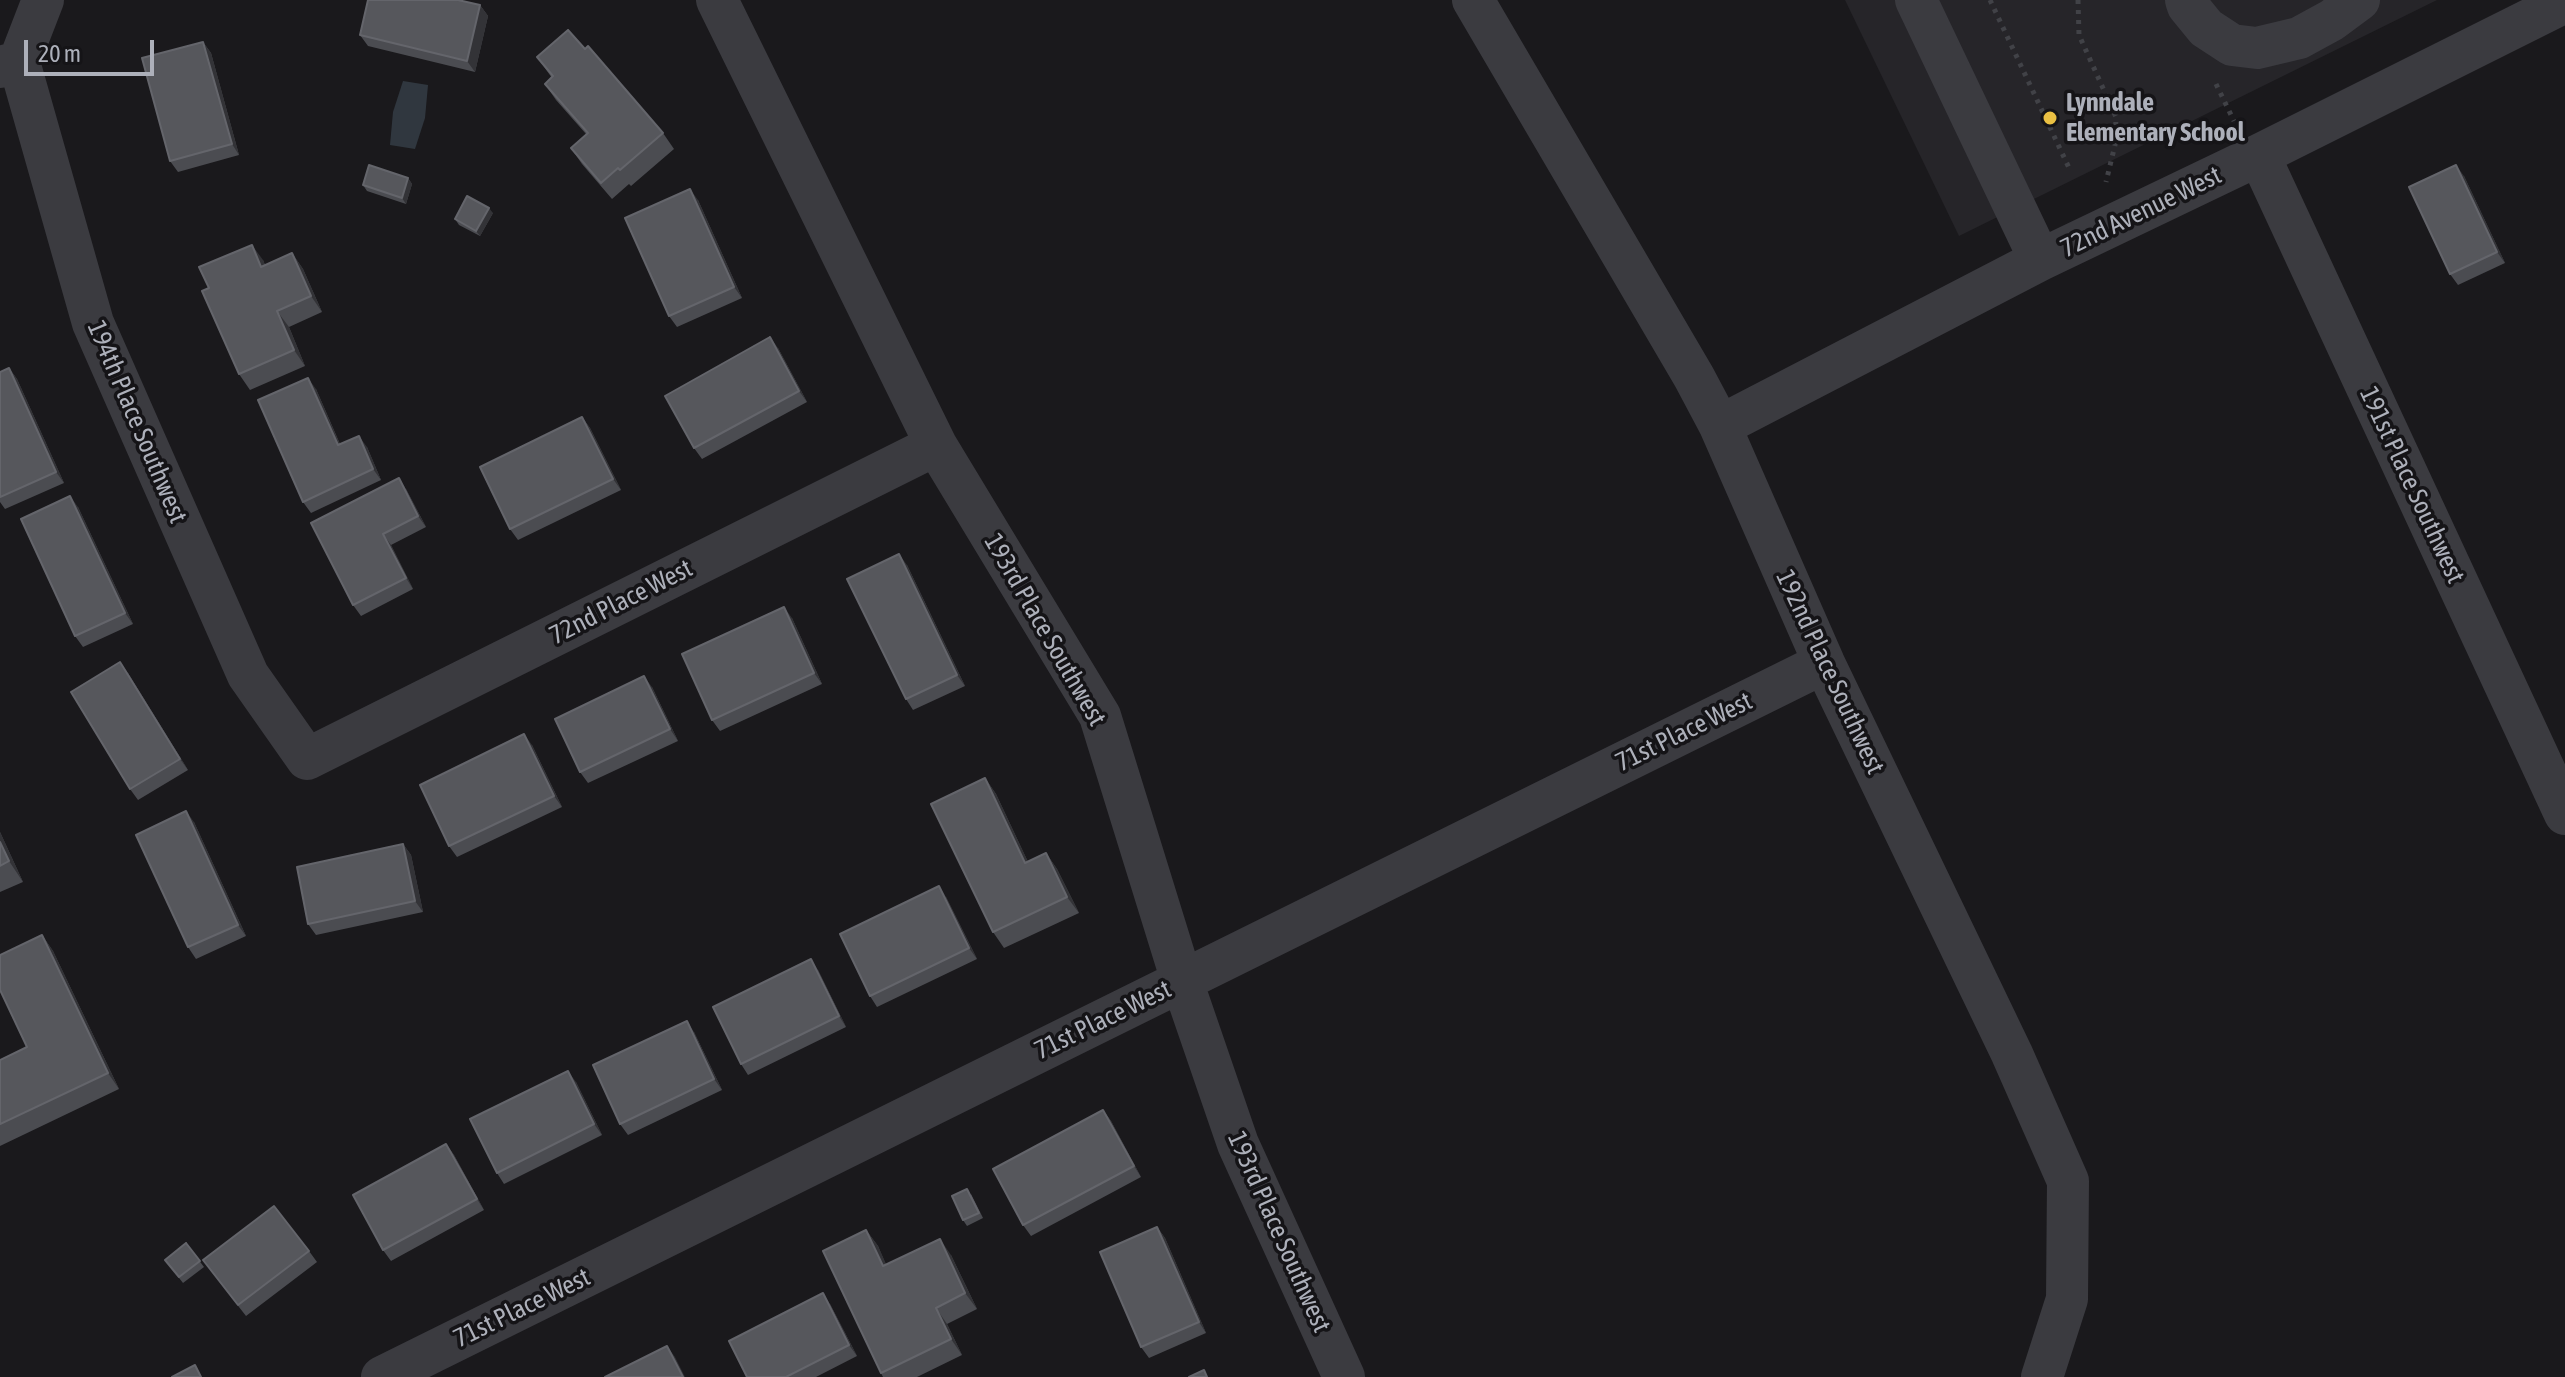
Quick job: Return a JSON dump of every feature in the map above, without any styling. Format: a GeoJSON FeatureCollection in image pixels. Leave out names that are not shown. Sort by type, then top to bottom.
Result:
{"type":"FeatureCollection","features":[{"type":"Feature","properties":{"kind":"street"},"geometry":{"type":"LineString","coordinates":[[10,65],[43,0]]}},
{"type":"Feature","properties":{"kind":"street","name":"193rd Place Southwest"},"geometry":{"type":"LineString","coordinates":[[717,0],[936,445],[1100,716],[1182,981],[1238,1144],[1344,1377]]}},
{"type":"Feature","properties":{"kind":"street","name":"192nd Place Southwest"},"geometry":{"type":"LineString","coordinates":[[1473,0],[1720,426],[1824,663],[2012,1054],[2068,1181],[2067,1299],[2042,1377]]}},
{"type":"Feature","properties":{"kind":"street"},"geometry":{"type":"LineString","coordinates":[[1916,0],[2040,260]]}},
{"type":"Feature","properties":{"kind":"street"},"geometry":{"type":"LineString","coordinates":[[2186,0],[2206,28],[2232,45],[2257,48],[2299,38],[2332,20],[2359,0]]}},
{"type":"Feature","properties":{"kind":"street","name":"72nd Avenue West"},"geometry":{"type":"LineString","coordinates":[[1720,426],[2040,260],[2565,2]]}},
{"type":"Feature","properties":{"kind":"street","name":"194th Place Southwest"},"geometry":{"type":"LineString","coordinates":[[10,65],[93,323],[248,675],[307,759]]}},
{"type":"Feature","properties":{"kind":"street","name":"191st Place Southwest"},"geometry":{"type":"LineString","coordinates":[[2259,155],[2565,814]]}},
{"type":"Feature","properties":{"kind":"street","name":"72nd Place West"},"geometry":{"type":"LineString","coordinates":[[307,759],[936,445]]}},
{"type":"Feature","properties":{"kind":"street","name":"71st Place West"},"geometry":{"type":"LineString","coordinates":[[382,1377],[1824,663]]}},
{"type":"Feature","properties":{"kind":"path"},"geometry":{"type":"LineString","coordinates":[[1990,0],[2070,170]]}},
{"type":"Feature","properties":{"kind":"path"},"geometry":{"type":"LineString","coordinates":[[2078,0],[2079,35],[2116,117],[2115,145],[2104,186]]}},
{"type":"Feature","properties":{"kind":"path"},"geometry":{"type":"LineString","coordinates":[[2212,76],[2234,122]]}},
{"type":"Feature","properties":{"kind":"shaded area","name":"Lynndale Elementary School"},"geometry":{"type":"Polygon","coordinates":[[[1845,0],[2437,0],[1959,236],[1845,0]]]}},
{"type":"Feature","properties":{"kind":"shaded area"},"geometry":{"type":"Polygon","coordinates":[[[403,81],[428,85],[425,118],[415,149],[390,145],[393,112],[403,81]]]}},
{"type":"Feature","properties":{"kind":"building"},"geometry":{"type":"Polygon","coordinates":[[[368,0],[458,0],[480,5],[467,61],[360,35],[368,0]]]}},
{"type":"Feature","properties":{"kind":"building"},"geometry":{"type":"Polygon","coordinates":[[[568,30],[585,49],[588,46],[663,133],[601,183],[571,148],[588,133],[545,84],[553,76],[537,57],[568,30]]]}},
{"type":"Feature","properties":{"kind":"building"},"geometry":{"type":"Polygon","coordinates":[[[203,42],[232,144],[170,161],[142,58],[203,42]]]}},
{"type":"Feature","properties":{"kind":"building"},"geometry":{"type":"Polygon","coordinates":[[[369,165],[408,178],[402,198],[363,185],[369,165]]]}},
{"type":"Feature","properties":{"kind":"building"},"geometry":{"type":"Polygon","coordinates":[[[2456,165],[2497,252],[2450,274],[2409,187],[2456,165]]]}},
{"type":"Feature","properties":{"kind":"building"},"geometry":{"type":"Polygon","coordinates":[[[690,189],[734,287],[669,316],[625,218],[690,189]]]}},
{"type":"Feature","properties":{"kind":"building"},"geometry":{"type":"Polygon","coordinates":[[[467,196],[489,208],[476,231],[455,219],[467,196]]]}},
{"type":"Feature","properties":{"kind":"building"},"geometry":{"type":"Polygon","coordinates":[[[252,245],[261,267],[292,253],[311,296],[277,311],[294,350],[239,374],[202,291],[209,288],[199,267],[252,245]]]}},
{"type":"Feature","properties":{"kind":"building"},"geometry":{"type":"Polygon","coordinates":[[[770,337],[799,391],[694,448],[665,396],[770,337]]]}},
{"type":"Feature","properties":{"kind":"building"},"geometry":{"type":"Polygon","coordinates":[[[9,368],[56,472],[0,497],[0,372],[9,368]]]}},
{"type":"Feature","properties":{"kind":"building"},"geometry":{"type":"Polygon","coordinates":[[[308,378],[338,445],[359,436],[373,469],[303,502],[258,400],[308,378]]]}},
{"type":"Feature","properties":{"kind":"building"},"geometry":{"type":"Polygon","coordinates":[[[582,417],[613,479],[510,529],[480,467],[582,417]]]}},
{"type":"Feature","properties":{"kind":"building"},"geometry":{"type":"Polygon","coordinates":[[[399,478],[418,516],[383,534],[406,578],[353,605],[311,523],[399,478]]]}},
{"type":"Feature","properties":{"kind":"building"},"geometry":{"type":"Polygon","coordinates":[[[70,496],[125,613],[75,636],[21,519],[70,496]]]}},
{"type":"Feature","properties":{"kind":"building"},"geometry":{"type":"Polygon","coordinates":[[[899,554],[957,675],[906,699],[847,579],[899,554]]]}},
{"type":"Feature","properties":{"kind":"building"},"geometry":{"type":"Polygon","coordinates":[[[784,607],[814,673],[712,720],[682,654],[784,607]]]}},
{"type":"Feature","properties":{"kind":"building"},"geometry":{"type":"Polygon","coordinates":[[[120,662],[180,759],[130,789],[71,692],[120,662]]]}},
{"type":"Feature","properties":{"kind":"building"},"geometry":{"type":"Polygon","coordinates":[[[644,676],[670,729],[580,772],[555,719],[644,676]]]}},
{"type":"Feature","properties":{"kind":"building"},"geometry":{"type":"Polygon","coordinates":[[[524,734],[554,796],[449,846],[420,785],[524,734]]]}},
{"type":"Feature","properties":{"kind":"building"},"geometry":{"type":"Polygon","coordinates":[[[985,778],[1025,863],[1046,853],[1067,897],[993,932],[931,804],[985,778]]]}},
{"type":"Feature","properties":{"kind":"building"},"geometry":{"type":"Polygon","coordinates":[[[186,811],[238,925],[188,947],[136,835],[186,811]]]}},
{"type":"Feature","properties":{"kind":"building"},"geometry":{"type":"Polygon","coordinates":[[[0,842],[9,861],[0,866],[0,842]]]}},
{"type":"Feature","properties":{"kind":"building"},"geometry":{"type":"Polygon","coordinates":[[[403,844],[415,901],[308,924],[297,867],[403,844]]]}},
{"type":"Feature","properties":{"kind":"building"},"geometry":{"type":"Polygon","coordinates":[[[939,886],[969,948],[870,996],[840,934],[939,886]]]}},
{"type":"Feature","properties":{"kind":"building"},"geometry":{"type":"Polygon","coordinates":[[[42,935],[108,1073],[0,1124],[0,1060],[27,1047],[0,990],[0,955],[42,935]]]}},
{"type":"Feature","properties":{"kind":"building"},"geometry":{"type":"Polygon","coordinates":[[[811,959],[839,1016],[741,1064],[713,1007],[811,959]]]}},
{"type":"Feature","properties":{"kind":"building"},"geometry":{"type":"Polygon","coordinates":[[[687,1021],[714,1079],[620,1124],[593,1065],[687,1021]]]}},
{"type":"Feature","properties":{"kind":"building"},"geometry":{"type":"Polygon","coordinates":[[[568,1071],[594,1124],[497,1173],[470,1119],[568,1071]]]}},
{"type":"Feature","properties":{"kind":"building"},"geometry":{"type":"Polygon","coordinates":[[[1103,1110],[1134,1166],[1023,1225],[993,1169],[1103,1110]]]}},
{"type":"Feature","properties":{"kind":"building"},"geometry":{"type":"Polygon","coordinates":[[[446,1144],[477,1199],[383,1250],[353,1195],[446,1144]]]}},
{"type":"Feature","properties":{"kind":"building"},"geometry":{"type":"Polygon","coordinates":[[[967,1189],[979,1213],[963,1220],[952,1196],[967,1189]]]}},
{"type":"Feature","properties":{"kind":"building"},"geometry":{"type":"Polygon","coordinates":[[[274,1206],[309,1251],[238,1305],[203,1260],[274,1206]]]}},
{"type":"Feature","properties":{"kind":"building"},"geometry":{"type":"Polygon","coordinates":[[[1157,1227],[1199,1322],[1141,1347],[1100,1252],[1157,1227]]]}},
{"type":"Feature","properties":{"kind":"building"},"geometry":{"type":"Polygon","coordinates":[[[866,1230],[883,1266],[940,1239],[965,1293],[936,1308],[951,1339],[881,1373],[823,1251],[866,1230]]]}},
{"type":"Feature","properties":{"kind":"building"},"geometry":{"type":"Polygon","coordinates":[[[186,1243],[200,1261],[179,1277],[165,1260],[186,1243]]]}},
{"type":"Feature","properties":{"kind":"building"},"geometry":{"type":"Polygon","coordinates":[[[823,1293],[849,1345],[786,1377],[747,1377],[729,1341],[823,1293]]]}},
{"type":"Feature","properties":{"kind":"building"},"geometry":{"type":"Polygon","coordinates":[[[667,1346],[683,1377],[605,1377],[667,1346]]]}},
{"type":"Feature","properties":{"kind":"building"},"geometry":{"type":"Polygon","coordinates":[[[195,1365],[201,1377],[172,1377],[195,1365]]]}},
{"type":"Feature","properties":{"kind":"building"},"geometry":{"type":"Polygon","coordinates":[[[1204,1370],[1207,1377],[1189,1377],[1204,1370]]]}},
{"type":"Feature","properties":{"kind":"place","name":"Lynndale Elementary School"},"geometry":{"type":"Point","coordinates":[2050,118]}}]}
